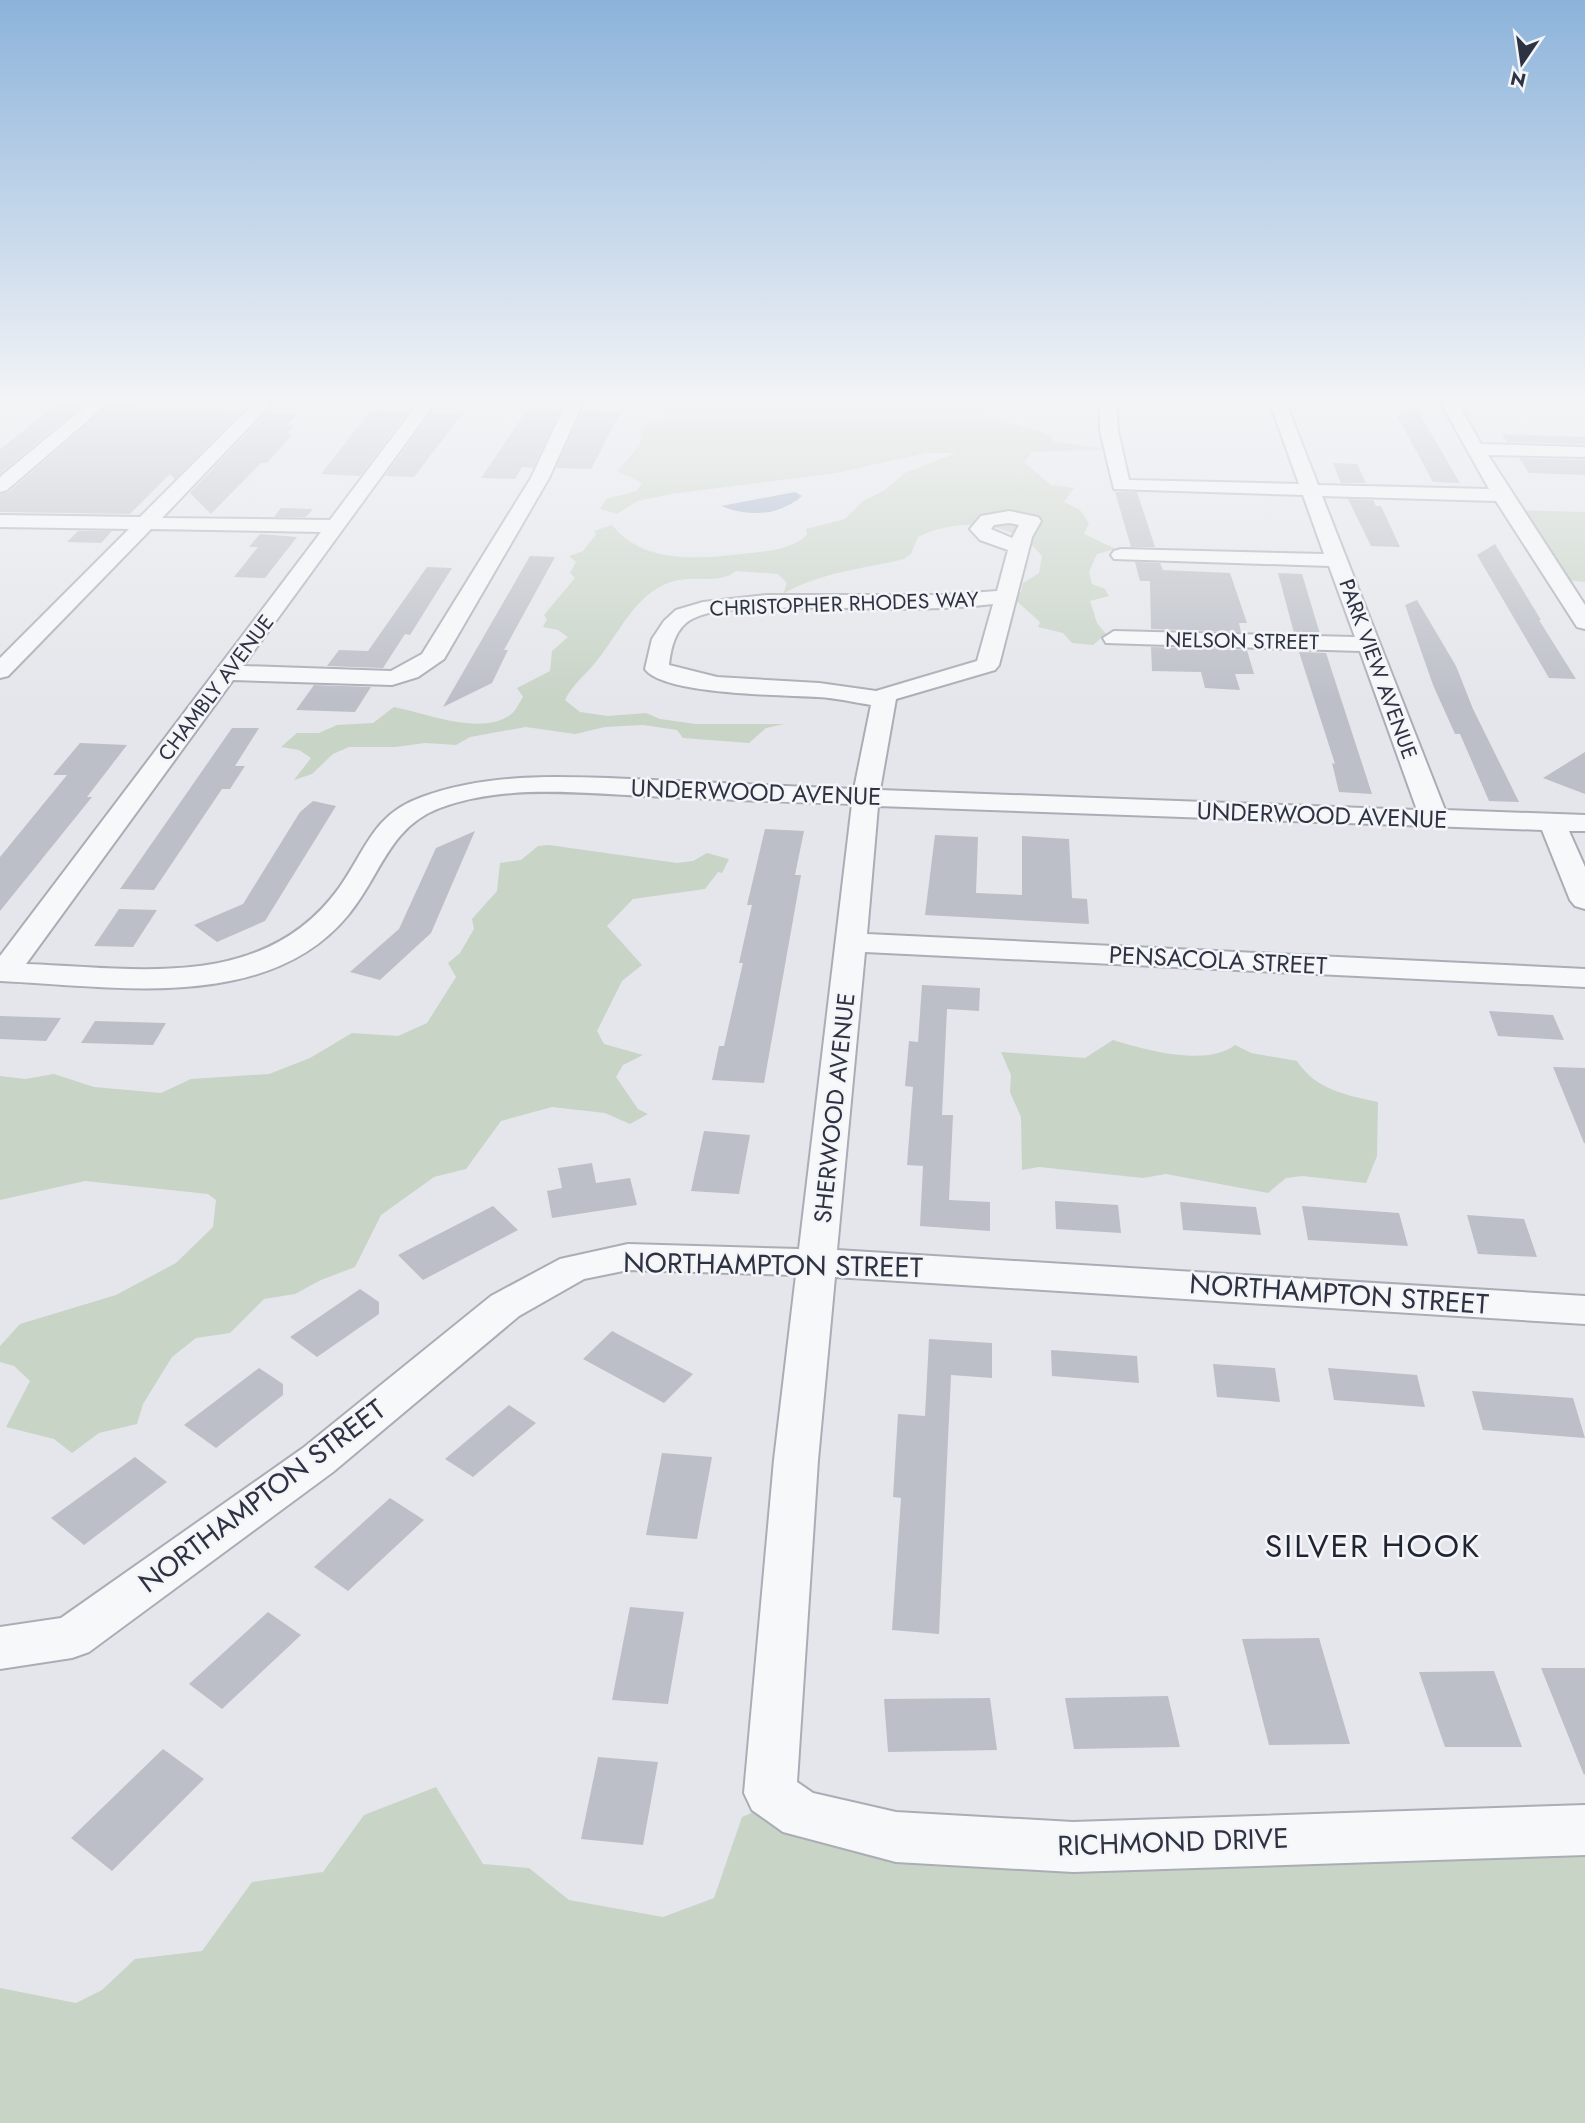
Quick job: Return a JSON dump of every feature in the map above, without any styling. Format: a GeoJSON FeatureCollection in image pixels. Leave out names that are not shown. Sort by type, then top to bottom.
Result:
{"type":"FeatureCollection","features":[{"type":"Feature","properties":{"kind":"street"},"geometry":{"type":"LineString","coordinates":[[0,671],[165,502]]}},
{"type":"Feature","properties":{"kind":"street","name":"CHAMBLY AVENUE"},"geometry":{"type":"LineString","coordinates":[[2,972],[353,502]]}},
{"type":"Feature","properties":{"kind":"street"},"geometry":{"type":"LineString","coordinates":[[227,673],[391,677],[409,674],[436,654],[507,537],[525,502]]}},
{"type":"Feature","properties":{"kind":"street","name":"PARK VIEW AVENUE"},"geometry":{"type":"LineString","coordinates":[[1313,502],[1434,818]]}},
{"type":"Feature","properties":{"kind":"street"},"geometry":{"type":"LineString","coordinates":[[1507,502],[1585,622]]}},
{"type":"Feature","properties":{"kind":"street"},"geometry":{"type":"LineString","coordinates":[[0,521],[335,526]]}},
{"type":"Feature","properties":{"kind":"street"},"geometry":{"type":"LineString","coordinates":[[884,700],[885,695],[987,665],[1019,547]]}},
{"type":"Feature","properties":{"kind":"street"},"geometry":{"type":"LineString","coordinates":[[1121,555],[1338,561]]}},
{"type":"Feature","properties":{"kind":"street","name":"CHRISTOPHER RHODES WAY"},"geometry":{"type":"LineString","coordinates":[[884,700],[821,690],[690,682],[657,669],[659,648],[672,624],[687,613],[722,605],[934,602],[1004,596]]}},
{"type":"Feature","properties":{"kind":"street","name":"NELSON STREET"},"geometry":{"type":"LineString","coordinates":[[1114,638],[1369,644]]}},
{"type":"Feature","properties":{"kind":"street","name":"SHERWOOD AVENUE"},"geometry":{"type":"LineString","coordinates":[[770,1793],[796,1460],[866,796],[884,700]]}},
{"type":"Feature","properties":{"kind":"street","name":"UNDERWOOD AVENUE"},"geometry":{"type":"LineString","coordinates":[[2,972],[174,977],[237,970],[276,957],[305,942],[349,898],[392,826],[417,810],[497,787],[576,785],[1585,823]]}},
{"type":"Feature","properties":{"kind":"street"},"geometry":{"type":"LineString","coordinates":[[1552,822],[1585,900]]}},
{"type":"Feature","properties":{"kind":"street","name":"PENSACOLA STREET"},"geometry":{"type":"LineString","coordinates":[[851,942],[1585,978]]}},
{"type":"Feature","properties":{"kind":"street","name":"NORTHAMPTON STREET"},"geometry":{"type":"LineString","coordinates":[[1,1652],[72,1637],[318,1460],[505,1306],[574,1268],[628,1257],[817,1264],[1585,1310]]}},
{"type":"Feature","properties":{"kind":"street","name":"RICHMOND DRIVE"},"geometry":{"type":"LineString","coordinates":[[770,1793],[801,1815],[896,1837],[1073,1847],[1585,1830]]}},
{"type":"Feature","properties":{"kind":"green space"},"geometry":{"type":"Polygon","coordinates":[[[604,502],[636,502],[617,514],[600,509],[604,502]]]}},
{"type":"Feature","properties":{"kind":"green space"},"geometry":{"type":"Polygon","coordinates":[[[862,502],[1064,502],[1080,510],[1089,523],[1084,534],[1116,549],[1097,554],[1089,572],[1092,584],[1105,589],[1109,596],[1090,601],[1097,623],[1106,634],[1093,645],[1072,643],[1063,633],[1038,627],[1040,622],[1012,597],[1021,592],[1023,583],[1039,573],[1042,556],[1030,544],[1001,529],[950,526],[918,537],[911,554],[904,559],[827,576],[783,594],[787,583],[778,574],[736,571],[723,577],[687,579],[665,584],[642,600],[632,611],[565,700],[580,712],[608,716],[646,713],[660,719],[696,724],[784,724],[766,728],[749,743],[683,738],[677,730],[643,725],[605,727],[575,734],[526,727],[470,737],[456,745],[425,743],[395,747],[349,747],[333,754],[312,774],[294,780],[311,758],[299,750],[281,747],[297,733],[319,733],[337,725],[373,723],[394,707],[469,723],[498,721],[512,713],[523,697],[517,688],[550,671],[552,651],[568,637],[558,630],[543,627],[547,619],[544,615],[575,578],[570,573],[576,562],[569,556],[583,551],[596,534],[594,531],[612,525],[625,538],[655,553],[707,557],[777,549],[800,540],[807,535],[806,529],[845,519],[862,502]]]}},
{"type":"Feature","properties":{"kind":"green space"},"geometry":{"type":"Polygon","coordinates":[[[1513,510],[1585,512],[1585,582],[1556,579],[1513,510]]]}},
{"type":"Feature","properties":{"kind":"green space"},"geometry":{"type":"Polygon","coordinates":[[[549,845],[677,863],[693,861],[707,853],[729,859],[722,873],[718,872],[705,889],[633,899],[607,926],[642,965],[622,981],[597,1031],[604,1044],[643,1055],[623,1065],[616,1077],[638,1109],[648,1114],[630,1124],[605,1113],[552,1107],[501,1121],[466,1169],[434,1177],[381,1215],[355,1267],[295,1294],[264,1299],[230,1333],[196,1338],[172,1357],[143,1404],[137,1424],[99,1433],[72,1453],[54,1439],[6,1427],[30,1381],[14,1366],[0,1362],[0,1346],[20,1324],[116,1295],[176,1263],[213,1227],[216,1200],[208,1194],[85,1181],[0,1200],[0,1076],[25,1079],[54,1074],[94,1087],[161,1093],[191,1079],[269,1074],[310,1058],[352,1033],[398,1036],[427,1023],[456,977],[448,963],[460,953],[474,929],[472,919],[497,891],[500,863],[521,860],[538,846],[549,845]]]}},
{"type":"Feature","properties":{"kind":"green space"},"geometry":{"type":"Polygon","coordinates":[[[1113,1040],[1158,1052],[1193,1056],[1223,1052],[1235,1045],[1251,1053],[1297,1061],[1313,1079],[1323,1085],[1343,1094],[1378,1102],[1377,1156],[1366,1183],[1302,1176],[1286,1178],[1268,1193],[1166,1174],[1143,1178],[1039,1167],[1022,1170],[1021,1117],[1010,1092],[1011,1075],[1001,1052],[1085,1058],[1113,1040]]]}},
{"type":"Feature","properties":{"kind":"green space"},"geometry":{"type":"Polygon","coordinates":[[[436,1787],[483,1864],[529,1868],[569,1900],[663,1917],[714,1898],[742,1817],[769,1805],[808,1824],[1585,1836],[1585,2123],[0,2123],[0,1988],[76,2003],[102,1990],[135,1959],[202,1951],[252,1882],[323,1872],[364,1815],[436,1787]]]}},
{"type":"Feature","properties":{"kind":"water"},"geometry":{"type":"Polygon","coordinates":[[[742,502],[794,502],[784,508],[763,513],[742,512],[721,506],[742,502]]]}},
{"type":"Feature","properties":{"kind":"building"},"geometry":{"type":"Polygon","coordinates":[[[0,502],[142,502],[130,514],[0,512],[0,502]]]}},
{"type":"Feature","properties":{"kind":"building"},"geometry":{"type":"Polygon","coordinates":[[[199,502],[223,502],[211,514],[199,502]]]}},
{"type":"Feature","properties":{"kind":"building"},"geometry":{"type":"Polygon","coordinates":[[[1118,502],[1140,502],[1155,547],[1131,547],[1118,502]]]}},
{"type":"Feature","properties":{"kind":"building"},"geometry":{"type":"Polygon","coordinates":[[[1350,502],[1374,502],[1376,506],[1381,506],[1400,547],[1371,546],[1350,502]]]}},
{"type":"Feature","properties":{"kind":"building"},"geometry":{"type":"Polygon","coordinates":[[[281,508],[313,509],[306,517],[274,517],[281,508]]]}},
{"type":"Feature","properties":{"kind":"building"},"geometry":{"type":"Polygon","coordinates":[[[78,531],[112,531],[101,543],[67,542],[78,531]]]}},
{"type":"Feature","properties":{"kind":"building"},"geometry":{"type":"Polygon","coordinates":[[[260,534],[297,537],[265,578],[234,577],[258,547],[249,547],[260,534]]]}},
{"type":"Feature","properties":{"kind":"building"},"geometry":{"type":"Polygon","coordinates":[[[1495,544],[1576,679],[1549,678],[1477,555],[1495,544]]]}},
{"type":"Feature","properties":{"kind":"building"},"geometry":{"type":"Polygon","coordinates":[[[530,556],[555,557],[504,650],[508,650],[492,683],[443,707],[530,556]]]}},
{"type":"Feature","properties":{"kind":"building"},"geometry":{"type":"Polygon","coordinates":[[[1135,562],[1160,563],[1163,570],[1230,573],[1247,623],[1239,623],[1241,632],[1151,629],[1150,581],[1140,581],[1135,562]]]}},
{"type":"Feature","properties":{"kind":"building"},"geometry":{"type":"Polygon","coordinates":[[[427,567],[452,568],[410,635],[405,634],[383,668],[327,666],[339,650],[368,651],[427,567]]]}},
{"type":"Feature","properties":{"kind":"building"},"geometry":{"type":"Polygon","coordinates":[[[1278,573],[1302,574],[1320,634],[1294,633],[1278,573]]]}},
{"type":"Feature","properties":{"kind":"building"},"geometry":{"type":"Polygon","coordinates":[[[1417,600],[1456,666],[1473,709],[1519,802],[1489,801],[1460,734],[1455,734],[1433,685],[1405,605],[1417,600]]]}},
{"type":"Feature","properties":{"kind":"building"},"geometry":{"type":"Polygon","coordinates":[[[1151,647],[1247,650],[1254,674],[1235,674],[1240,690],[1205,688],[1201,672],[1152,671],[1151,647]]]}},
{"type":"Feature","properties":{"kind":"building"},"geometry":{"type":"Polygon","coordinates":[[[1299,652],[1326,653],[1372,794],[1339,792],[1332,763],[1335,764],[1299,652]]]}},
{"type":"Feature","properties":{"kind":"building"},"geometry":{"type":"Polygon","coordinates":[[[314,685],[371,687],[355,712],[296,710],[314,685]]]}},
{"type":"Feature","properties":{"kind":"building"},"geometry":{"type":"Polygon","coordinates":[[[232,728],[259,728],[235,766],[245,766],[230,789],[222,789],[154,890],[120,889],[232,728]]]}},
{"type":"Feature","properties":{"kind":"building"},"geometry":{"type":"Polygon","coordinates":[[[80,743],[127,745],[87,797],[92,797],[0,911],[0,857],[67,775],[53,775],[80,743]]]}},
{"type":"Feature","properties":{"kind":"building"},"geometry":{"type":"Polygon","coordinates":[[[1585,752],[1585,794],[1543,778],[1585,752]]]}},
{"type":"Feature","properties":{"kind":"building"},"geometry":{"type":"Polygon","coordinates":[[[313,801],[336,806],[265,921],[217,942],[194,925],[243,904],[300,812],[313,801]]]}},
{"type":"Feature","properties":{"kind":"building"},"geometry":{"type":"Polygon","coordinates":[[[765,829],[804,831],[795,875],[801,875],[764,1083],[712,1080],[719,1046],[724,1046],[743,963],[739,963],[752,905],[747,905],[765,829]]]}},
{"type":"Feature","properties":{"kind":"building"},"geometry":{"type":"Polygon","coordinates":[[[475,831],[431,933],[380,980],[350,972],[399,929],[436,848],[475,831]]]}},
{"type":"Feature","properties":{"kind":"building"},"geometry":{"type":"Polygon","coordinates":[[[935,835],[978,837],[976,893],[1022,895],[1022,836],[1069,839],[1072,898],[1087,899],[1089,924],[925,915],[935,835]]]}},
{"type":"Feature","properties":{"kind":"building"},"geometry":{"type":"Polygon","coordinates":[[[119,909],[157,910],[133,947],[94,946],[119,909]]]}},
{"type":"Feature","properties":{"kind":"building"},"geometry":{"type":"Polygon","coordinates":[[[922,985],[980,988],[979,1011],[947,1009],[942,1115],[953,1115],[949,1200],[990,1202],[990,1231],[920,1226],[923,1166],[907,1165],[913,1087],[905,1086],[909,1041],[918,1042],[922,985]]]}},
{"type":"Feature","properties":{"kind":"building"},"geometry":{"type":"Polygon","coordinates":[[[1489,1011],[1553,1015],[1564,1040],[1498,1036],[1489,1011]]]}},
{"type":"Feature","properties":{"kind":"building"},"geometry":{"type":"Polygon","coordinates":[[[0,1016],[61,1018],[46,1041],[0,1039],[0,1016]]]}},
{"type":"Feature","properties":{"kind":"building"},"geometry":{"type":"Polygon","coordinates":[[[95,1021],[166,1023],[153,1045],[81,1043],[95,1021]]]}},
{"type":"Feature","properties":{"kind":"building"},"geometry":{"type":"Polygon","coordinates":[[[1553,1067],[1585,1068],[1585,1143],[1584,1143],[1553,1067]]]}},
{"type":"Feature","properties":{"kind":"building"},"geometry":{"type":"Polygon","coordinates":[[[704,1131],[750,1135],[739,1194],[691,1191],[704,1131]]]}},
{"type":"Feature","properties":{"kind":"building"},"geometry":{"type":"Polygon","coordinates":[[[592,1163],[596,1183],[630,1178],[637,1205],[552,1218],[547,1191],[562,1188],[558,1168],[592,1163]]]}},
{"type":"Feature","properties":{"kind":"building"},"geometry":{"type":"Polygon","coordinates":[[[1055,1201],[1118,1205],[1121,1233],[1056,1229],[1055,1201]]]}},
{"type":"Feature","properties":{"kind":"building"},"geometry":{"type":"Polygon","coordinates":[[[1180,1202],[1256,1207],[1261,1235],[1183,1230],[1180,1202]]]}},
{"type":"Feature","properties":{"kind":"building"},"geometry":{"type":"Polygon","coordinates":[[[493,1206],[518,1230],[423,1280],[398,1255],[493,1206]]]}},
{"type":"Feature","properties":{"kind":"building"},"geometry":{"type":"Polygon","coordinates":[[[1302,1206],[1399,1213],[1408,1246],[1308,1240],[1302,1206]]]}},
{"type":"Feature","properties":{"kind":"building"},"geometry":{"type":"Polygon","coordinates":[[[1467,1215],[1524,1219],[1537,1257],[1478,1254],[1467,1215]]]}},
{"type":"Feature","properties":{"kind":"building"},"geometry":{"type":"Polygon","coordinates":[[[360,1289],[379,1302],[379,1314],[317,1357],[290,1337],[360,1289]]]}},
{"type":"Feature","properties":{"kind":"building"},"geometry":{"type":"Polygon","coordinates":[[[612,1331],[693,1374],[664,1403],[583,1359],[612,1331]]]}},
{"type":"Feature","properties":{"kind":"building"},"geometry":{"type":"Polygon","coordinates":[[[929,1339],[992,1343],[992,1378],[951,1375],[939,1634],[892,1630],[901,1498],[893,1497],[898,1414],[925,1416],[929,1339]]]}},
{"type":"Feature","properties":{"kind":"building"},"geometry":{"type":"Polygon","coordinates":[[[1051,1350],[1137,1356],[1139,1383],[1052,1376],[1051,1350]]]}},
{"type":"Feature","properties":{"kind":"building"},"geometry":{"type":"Polygon","coordinates":[[[1213,1364],[1275,1368],[1280,1402],[1217,1397],[1213,1364]]]}},
{"type":"Feature","properties":{"kind":"building"},"geometry":{"type":"Polygon","coordinates":[[[259,1368],[283,1384],[283,1395],[216,1448],[184,1425],[259,1368]]]}},
{"type":"Feature","properties":{"kind":"building"},"geometry":{"type":"Polygon","coordinates":[[[1328,1368],[1417,1375],[1425,1407],[1334,1400],[1328,1368]]]}},
{"type":"Feature","properties":{"kind":"building"},"geometry":{"type":"Polygon","coordinates":[[[1472,1391],[1573,1398],[1585,1438],[1483,1430],[1472,1391]]]}},
{"type":"Feature","properties":{"kind":"building"},"geometry":{"type":"Polygon","coordinates":[[[509,1405],[536,1423],[473,1477],[445,1459],[509,1405]]]}},
{"type":"Feature","properties":{"kind":"building"},"geometry":{"type":"Polygon","coordinates":[[[662,1453],[712,1457],[697,1539],[646,1535],[662,1453]]]}},
{"type":"Feature","properties":{"kind":"building"},"geometry":{"type":"Polygon","coordinates":[[[135,1457],[167,1482],[84,1545],[51,1518],[135,1457]]]}},
{"type":"Feature","properties":{"kind":"building"},"geometry":{"type":"Polygon","coordinates":[[[390,1498],[424,1520],[348,1591],[314,1567],[390,1498]]]}},
{"type":"Feature","properties":{"kind":"building"},"geometry":{"type":"Polygon","coordinates":[[[630,1607],[684,1612],[668,1704],[612,1700],[630,1607]]]}},
{"type":"Feature","properties":{"kind":"building"},"geometry":{"type":"Polygon","coordinates":[[[268,1612],[301,1635],[222,1709],[189,1684],[268,1612]]]}},
{"type":"Feature","properties":{"kind":"building"},"geometry":{"type":"Polygon","coordinates":[[[1319,1638],[1350,1744],[1269,1745],[1242,1639],[1319,1638]]]}},
{"type":"Feature","properties":{"kind":"building"},"geometry":{"type":"Polygon","coordinates":[[[1541,1668],[1585,1668],[1584,1775],[1541,1668]]]}},
{"type":"Feature","properties":{"kind":"building"},"geometry":{"type":"Polygon","coordinates":[[[1494,1671],[1522,1747],[1445,1747],[1419,1672],[1494,1671]]]}},
{"type":"Feature","properties":{"kind":"building"},"geometry":{"type":"Polygon","coordinates":[[[1168,1696],[1180,1747],[1074,1749],[1065,1698],[1168,1696]]]}},
{"type":"Feature","properties":{"kind":"building"},"geometry":{"type":"Polygon","coordinates":[[[990,1698],[997,1750],[888,1752],[884,1699],[990,1698]]]}},
{"type":"Feature","properties":{"kind":"building"},"geometry":{"type":"Polygon","coordinates":[[[163,1749],[204,1779],[112,1871],[71,1838],[163,1749]]]}},
{"type":"Feature","properties":{"kind":"building"},"geometry":{"type":"Polygon","coordinates":[[[598,1757],[658,1762],[643,1845],[581,1839],[598,1757]]]}},
{"type":"Feature","properties":{"kind":"district","name":"SILVER HOOK"},"geometry":{"type":"Point","coordinates":[1373,1546]}}]}
